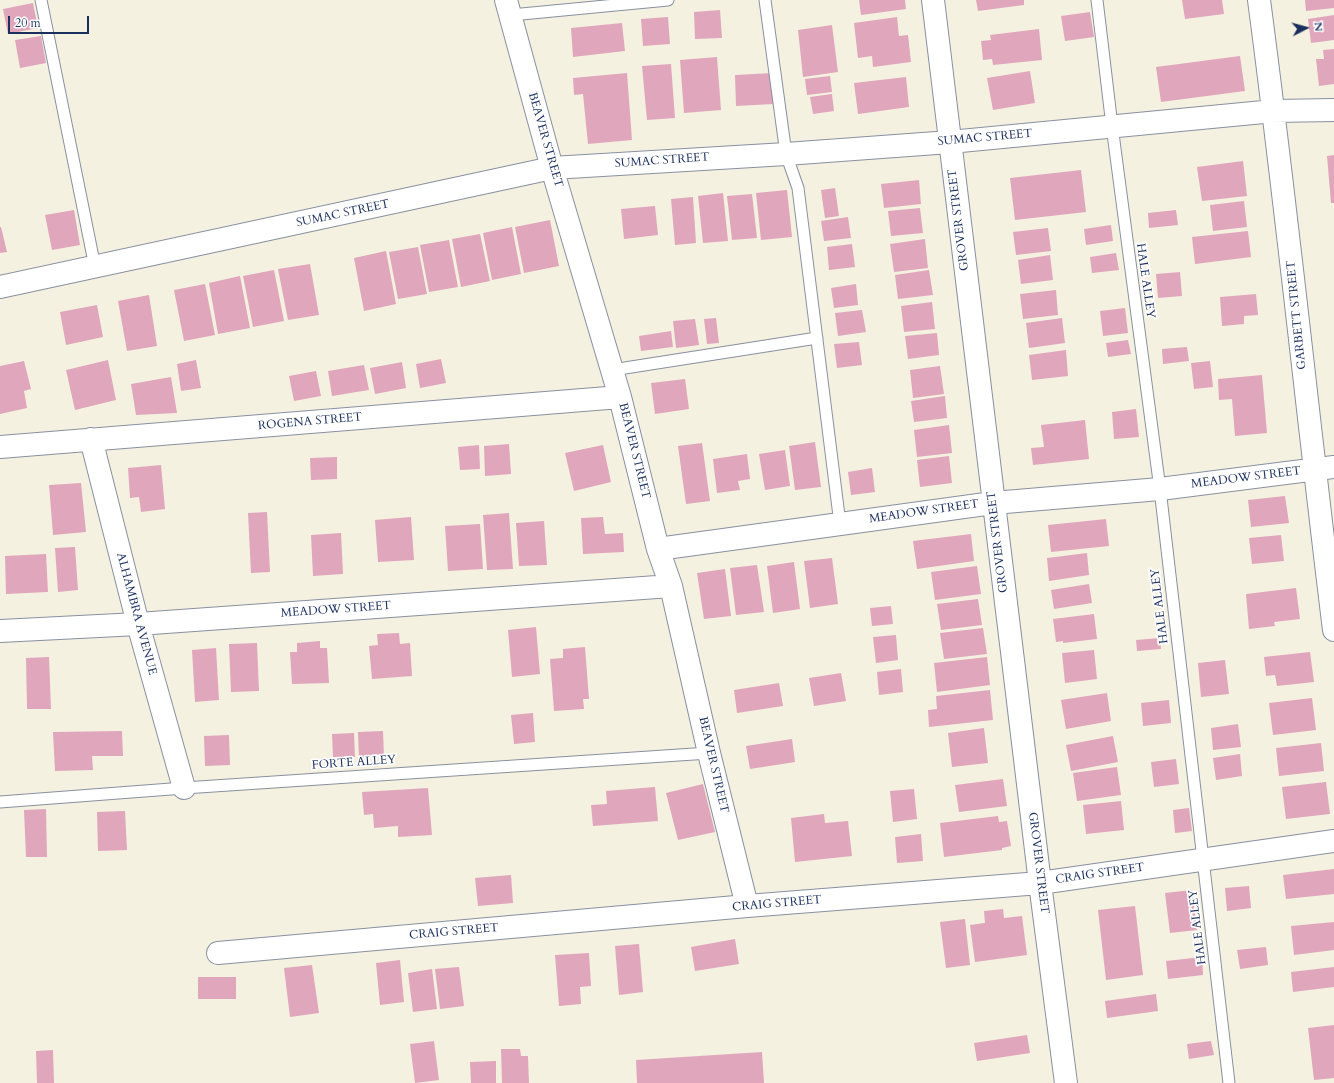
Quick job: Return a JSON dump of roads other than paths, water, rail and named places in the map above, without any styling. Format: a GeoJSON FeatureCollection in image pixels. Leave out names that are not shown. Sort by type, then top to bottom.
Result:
{"type":"FeatureCollection","features":[{"type":"Feature","properties":{"kind":"street","name":"GROVER STREET"},"geometry":{"type":"LineString","coordinates":[[933,0],[1040,883],[1066,1083]]}},
{"type":"Feature","properties":{"kind":"street","name":"GARBETT STREET"},"geometry":{"type":"LineString","coordinates":[[1259,0],[1324,468],[1334,630]]}},
{"type":"Feature","properties":{"kind":"street","name":"BEAVER STREET"},"geometry":{"type":"LineString","coordinates":[[508,8],[552,168],[620,397],[658,549],[671,586],[709,753],[747,906]]}},
{"type":"Feature","properties":{"kind":"street","name":"SUMAC STREET"},"geometry":{"type":"LineString","coordinates":[[0,288],[552,168],[786,154],[950,142],[1274,112],[1334,110]]}},
{"type":"Feature","properties":{"kind":"street","name":"ROGENA STREET"},"geometry":{"type":"LineString","coordinates":[[0,447],[620,397]]}},
{"type":"Feature","properties":{"kind":"street","name":"ALHAMBRA AVENUE"},"geometry":{"type":"LineString","coordinates":[[91,439],[138,624],[184,788]]}},
{"type":"Feature","properties":{"kind":"street","name":"MEADOW STREET"},"geometry":{"type":"LineString","coordinates":[[658,549],[994,502],[1160,489],[1324,468]]}},
{"type":"Feature","properties":{"kind":"street","name":"MEADOW STREET"},"geometry":{"type":"LineString","coordinates":[[0,631],[138,624],[671,586]]}},
{"type":"Feature","properties":{"kind":"street","name":"CRAIG STREET"},"geometry":{"type":"LineString","coordinates":[[218,952],[747,906],[1040,883],[1334,841]]}},
{"type":"Feature","properties":{"kind":"lane"},"geometry":{"type":"LineString","coordinates":[[41,0],[95,267]]}},
{"type":"Feature","properties":{"kind":"lane"},"geometry":{"type":"LineString","coordinates":[[508,8],[668,0]]}},
{"type":"Feature","properties":{"kind":"lane"},"geometry":{"type":"LineString","coordinates":[[765,0],[786,154],[798,188],[840,524]]}},
{"type":"Feature","properties":{"kind":"lane","name":"HALE ALLEY"},"geometry":{"type":"LineString","coordinates":[[1097,0],[1112,126],[1160,489],[1229,1083]]}},
{"type":"Feature","properties":{"kind":"lane"},"geometry":{"type":"LineString","coordinates":[[612,370],[817,338]]}},
{"type":"Feature","properties":{"kind":"lane","name":"FORTE ALLEY"},"geometry":{"type":"LineString","coordinates":[[0,802],[184,788],[709,753]]}}]}
